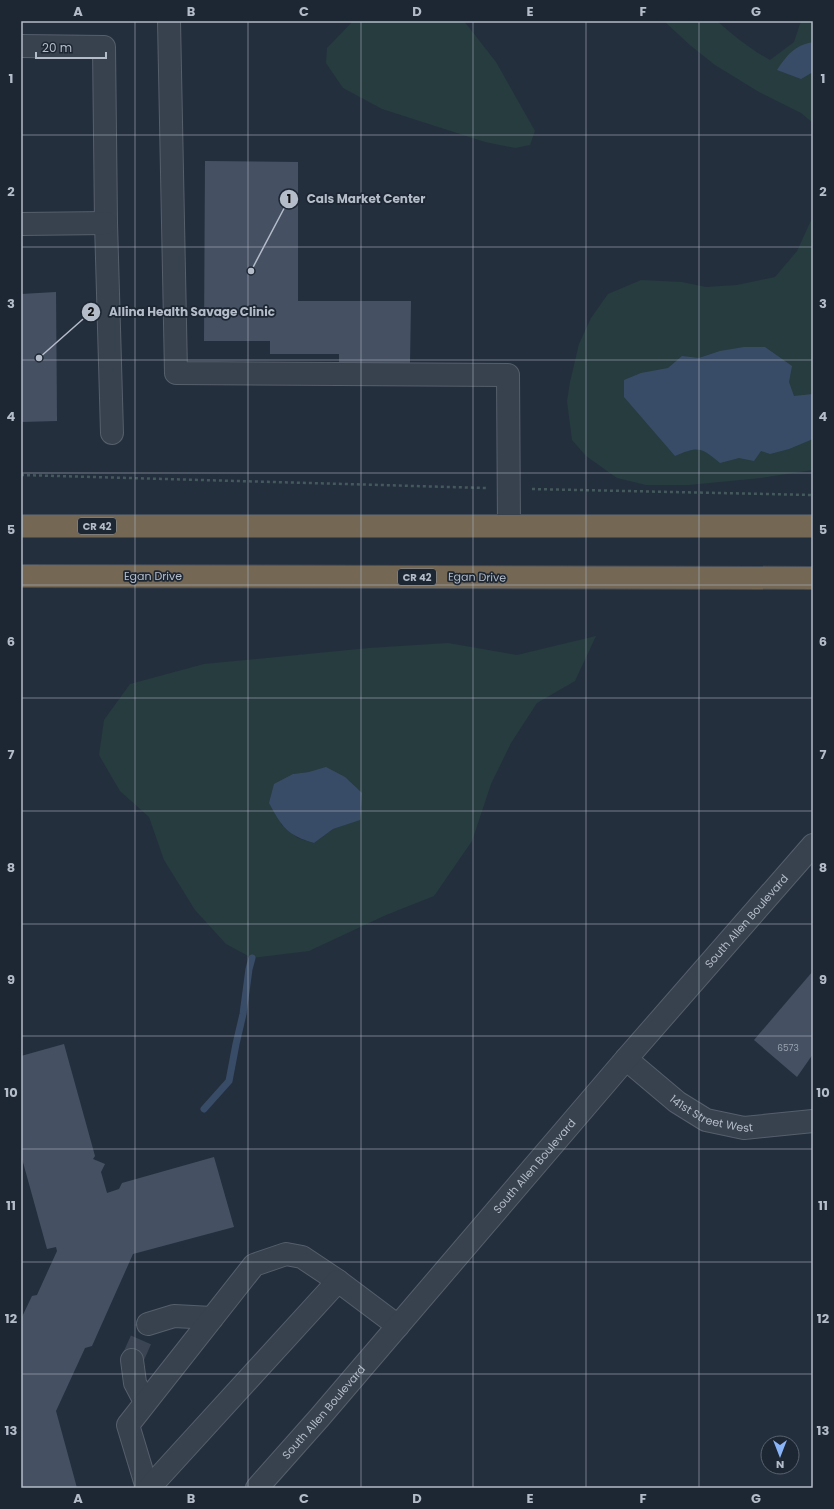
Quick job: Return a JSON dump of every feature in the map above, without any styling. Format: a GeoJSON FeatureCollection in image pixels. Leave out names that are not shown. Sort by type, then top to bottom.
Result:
{"type":"FeatureCollection","features":[{"type":"Feature","properties":{"kind":"highway","name":"CR 42"},"geometry":{"type":"LineString","coordinates":[[21,526],[813,526]]}},
{"type":"Feature","properties":{"kind":"highway","name":"Egan Drive"},"geometry":{"type":"LineString","coordinates":[[21,576],[813,578]]}},
{"type":"Feature","properties":{"kind":"street"},"geometry":{"type":"LineString","coordinates":[[169,21],[176,374],[508,375],[509,526]]}},
{"type":"Feature","properties":{"kind":"street"},"geometry":{"type":"LineString","coordinates":[[21,46],[104,47],[106,223],[112,432]]}},
{"type":"Feature","properties":{"kind":"street"},"geometry":{"type":"LineString","coordinates":[[21,224],[106,223]]}},
{"type":"Feature","properties":{"kind":"street"},"geometry":{"type":"LineString","coordinates":[[714,578],[813,589]]}},
{"type":"Feature","properties":{"kind":"street","name":"South Allen Boulevard"},"geometry":{"type":"LineString","coordinates":[[257,1488],[398,1326],[626,1059],[813,845]]}},
{"type":"Feature","properties":{"kind":"street","name":"141st Street West"},"geometry":{"type":"LineString","coordinates":[[626,1059],[677,1102],[706,1120],[744,1128],[813,1121]]}},
{"type":"Feature","properties":{"kind":"street"},"geometry":{"type":"LineString","coordinates":[[148,1488],[128,1424],[254,1265],[286,1254],[302,1257],[338,1281],[398,1326]]}},
{"type":"Feature","properties":{"kind":"street"},"geometry":{"type":"LineString","coordinates":[[148,1488],[338,1281]]}},
{"type":"Feature","properties":{"kind":"street"},"geometry":{"type":"LineString","coordinates":[[148,1324],[174,1316],[212,1318]]}},
{"type":"Feature","properties":{"kind":"street"},"geometry":{"type":"LineString","coordinates":[[132,1360],[135,1383],[146,1402]]}},
{"type":"Feature","properties":{"kind":"path"},"geometry":{"type":"LineString","coordinates":[[21,475],[509,489],[813,495]]}},
{"type":"Feature","properties":{"kind":"green space"},"geometry":{"type":"Polygon","coordinates":[[[353,21],[464,21],[496,62],[535,131],[530,145],[515,148],[485,142],[382,109],[343,88],[326,63],[327,48],[353,21]]]}},
{"type":"Feature","properties":{"kind":"green space"},"geometry":{"type":"Polygon","coordinates":[[[664,21],[717,21],[742,42],[770,60],[794,42],[801,21],[813,21],[813,123],[801,113],[759,92],[715,65],[691,46],[664,21]]]}},
{"type":"Feature","properties":{"kind":"green space"},"geometry":{"type":"Polygon","coordinates":[[[813,216],[813,470],[761,478],[689,485],[646,485],[617,478],[586,456],[572,440],[567,401],[579,344],[591,318],[608,294],[641,280],[682,282],[706,287],[737,285],[775,277],[797,251],[813,216]]]}},
{"type":"Feature","properties":{"kind":"green space"},"geometry":{"type":"Polygon","coordinates":[[[596,636],[575,681],[537,703],[511,743],[491,784],[472,841],[434,896],[386,915],[309,951],[252,958],[226,944],[195,910],[164,860],[149,817],[120,791],[99,755],[104,720],[130,684],[204,664],[369,648],[448,643],[517,655],[596,636]],[[309,772],[293,774],[281,824],[298,838],[314,843],[333,829],[360,819],[309,772]]]}},
{"type":"Feature","properties":{"kind":"water"},"geometry":{"type":"Polygon","coordinates":[[[813,42],[813,72],[801,79],[777,70],[784,60],[796,48],[813,42]]]}},
{"type":"Feature","properties":{"kind":"water"},"geometry":{"type":"Polygon","coordinates":[[[744,347],[765,347],[792,366],[789,382],[794,396],[813,394],[813,439],[789,449],[770,454],[761,451],[754,461],[739,458],[720,463],[708,454],[699,450],[689,451],[675,456],[624,397],[624,380],[641,373],[668,368],[682,356],[699,358],[720,351],[744,347]]]}},
{"type":"Feature","properties":{"kind":"water"},"geometry":{"type":"Polygon","coordinates":[[[326,767],[345,777],[362,793],[360,820],[333,829],[314,843],[297,837],[286,829],[269,803],[274,784],[293,774],[309,772],[326,767]]]}},
{"type":"Feature","properties":{"kind":"building"},"geometry":{"type":"Polygon","coordinates":[[[205,161],[298,162],[298,301],[411,301],[410,363],[339,363],[339,354],[270,354],[270,341],[204,341],[205,161]]]}},
{"type":"Feature","properties":{"kind":"building"},"geometry":{"type":"Polygon","coordinates":[[[56,292],[57,421],[21,422],[21,294],[56,292]]]}},
{"type":"Feature","properties":{"kind":"building"},"geometry":{"type":"Polygon","coordinates":[[[813,971],[813,1054],[797,1077],[754,1040],[813,971]]]}},
{"type":"Feature","properties":{"kind":"building"},"geometry":{"type":"Polygon","coordinates":[[[64,1044],[95,1156],[93,1159],[105,1164],[101,1172],[107,1193],[119,1189],[122,1183],[214,1157],[234,1227],[133,1254],[92,1346],[85,1348],[56,1411],[77,1488],[21,1488],[21,1319],[32,1296],[37,1295],[57,1251],[56,1247],[47,1249],[21,1155],[21,1056],[64,1044]]]}},
{"type":"Feature","properties":{"kind":"waterway"},"geometry":{"type":"LineString","coordinates":[[204,1109],[229,1081],[243,1014],[249,969],[252,958]]}},
{"type":"Feature","properties":{"kind":"tunnel"},"geometry":{"type":"LineString","coordinates":[[132,1360],[148,1324]]}},
{"type":"Feature","properties":{"kind":"place","name":"Cals Market Center"},"geometry":{"type":"Point","coordinates":[251,271]}},
{"type":"Feature","properties":{"kind":"place","name":"Allina Health Savage Clinic"},"geometry":{"type":"Point","coordinates":[39,358]}}]}
